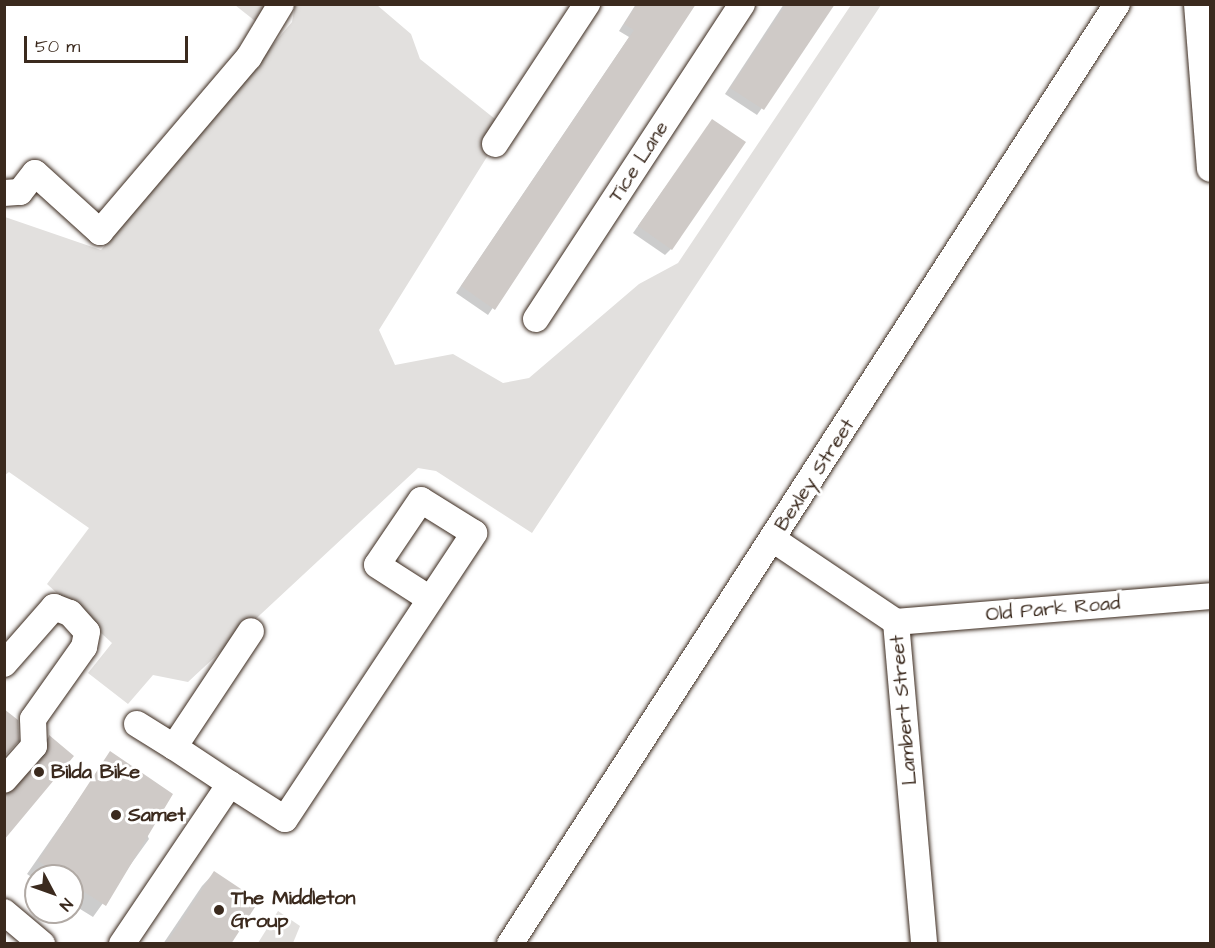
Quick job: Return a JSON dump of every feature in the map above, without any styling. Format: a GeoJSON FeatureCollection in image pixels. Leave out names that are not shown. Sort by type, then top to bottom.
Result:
{"type":"FeatureCollection","features":[{"type":"Feature","properties":{"kind":"street"},"geometry":{"type":"LineString","coordinates":[[4,193],[20,192],[35,173],[100,232],[249,57],[281,4]]}},
{"type":"Feature","properties":{"kind":"street"},"geometry":{"type":"LineString","coordinates":[[495,144],[588,4]]}},
{"type":"Feature","properties":{"kind":"street","name":"Tice Lane"},"geometry":{"type":"LineString","coordinates":[[536,319],[742,4]]}},
{"type":"Feature","properties":{"kind":"street","name":"Bexley Street"},"geometry":{"type":"LineString","coordinates":[[510,944],[774,540],[1117,4]]}},
{"type":"Feature","properties":{"kind":"street"},"geometry":{"type":"LineString","coordinates":[[1197,4],[1210,168]]}},
{"type":"Feature","properties":{"kind":"street","name":"Lambert Street"},"geometry":{"type":"LineString","coordinates":[[774,540],[896,622],[921,940]]}},
{"type":"Feature","properties":{"kind":"street","name":"Old Park Road"},"geometry":{"type":"LineString","coordinates":[[896,622],[1210,596]]}},
{"type":"Feature","properties":{"kind":"street"},"geometry":{"type":"LineString","coordinates":[[137,724],[285,819],[430,599]]}},
{"type":"Feature","properties":{"kind":"street"},"geometry":{"type":"LineString","coordinates":[[4,664],[54,606],[70,613],[87,633],[84,647],[33,719],[34,746],[4,780]]}},
{"type":"Feature","properties":{"kind":"street"},"geometry":{"type":"LineString","coordinates":[[174,747],[251,631]]}},
{"type":"Feature","properties":{"kind":"street"},"geometry":{"type":"LineString","coordinates":[[122,944],[230,784]]}},
{"type":"Feature","properties":{"kind":"street"},"geometry":{"type":"LineString","coordinates":[[5,913],[42,944]]}},
{"type":"Feature","properties":{"kind":"shaded area"},"geometry":{"type":"Polygon","coordinates":[[[235,5],[267,5],[260,25],[235,5]]]}},
{"type":"Feature","properties":{"kind":"shaded area"},"geometry":{"type":"Polygon","coordinates":[[[295,5],[377,5],[411,34],[420,59],[500,123],[495,144],[379,330],[395,365],[453,354],[503,383],[529,378],[639,284],[678,263],[851,5],[881,5],[532,533],[436,471],[418,468],[188,682],[153,675],[128,704],[88,673],[112,643],[47,584],[89,528],[9,472],[5,475],[5,217],[101,250],[292,22],[295,5]]]}},
{"type":"Feature","properties":{"kind":"shaded area"},"geometry":{"type":"Polygon","coordinates":[[[278,911],[300,926],[293,943],[258,943],[278,911]]]}},
{"type":"Feature","properties":{"kind":"building"},"geometry":{"type":"Polygon","coordinates":[[[637,4],[696,4],[495,310],[461,286],[634,30],[624,24],[637,4]]]}},
{"type":"Feature","properties":{"kind":"building"},"geometry":{"type":"Polygon","coordinates":[[[786,4],[835,4],[764,110],[730,88],[786,4]]]}},
{"type":"Feature","properties":{"kind":"building"},"geometry":{"type":"Polygon","coordinates":[[[712,119],[746,142],[672,250],[638,226],[712,119]]]}},
{"type":"Feature","properties":{"kind":"building"},"geometry":{"type":"Polygon","coordinates":[[[4,709],[18,720],[19,741],[4,757],[4,709]]]}},
{"type":"Feature","properties":{"kind":"building","name":"Bilda Bike"},"geometry":{"type":"Polygon","coordinates":[[[49,735],[74,756],[4,840],[4,795],[45,756],[49,735]]]}},
{"type":"Feature","properties":{"kind":"building","name":"Samet"},"geometry":{"type":"Polygon","coordinates":[[[110,751],[173,794],[106,906],[84,892],[84,864],[43,864],[38,861],[110,751]]]}},
{"type":"Feature","properties":{"kind":"building"},"geometry":{"type":"Polygon","coordinates":[[[214,871],[259,901],[231,944],[166,944],[214,871]]]}},
{"type":"Feature","properties":{"kind":"place","name":"Bilda Bike"},"geometry":{"type":"Point","coordinates":[39,772]}},
{"type":"Feature","properties":{"kind":"place","name":"Samet"},"geometry":{"type":"Point","coordinates":[116,815]}},
{"type":"Feature","properties":{"kind":"place","name":"The Middleton Group"},"geometry":{"type":"Point","coordinates":[219,910]}}]}
